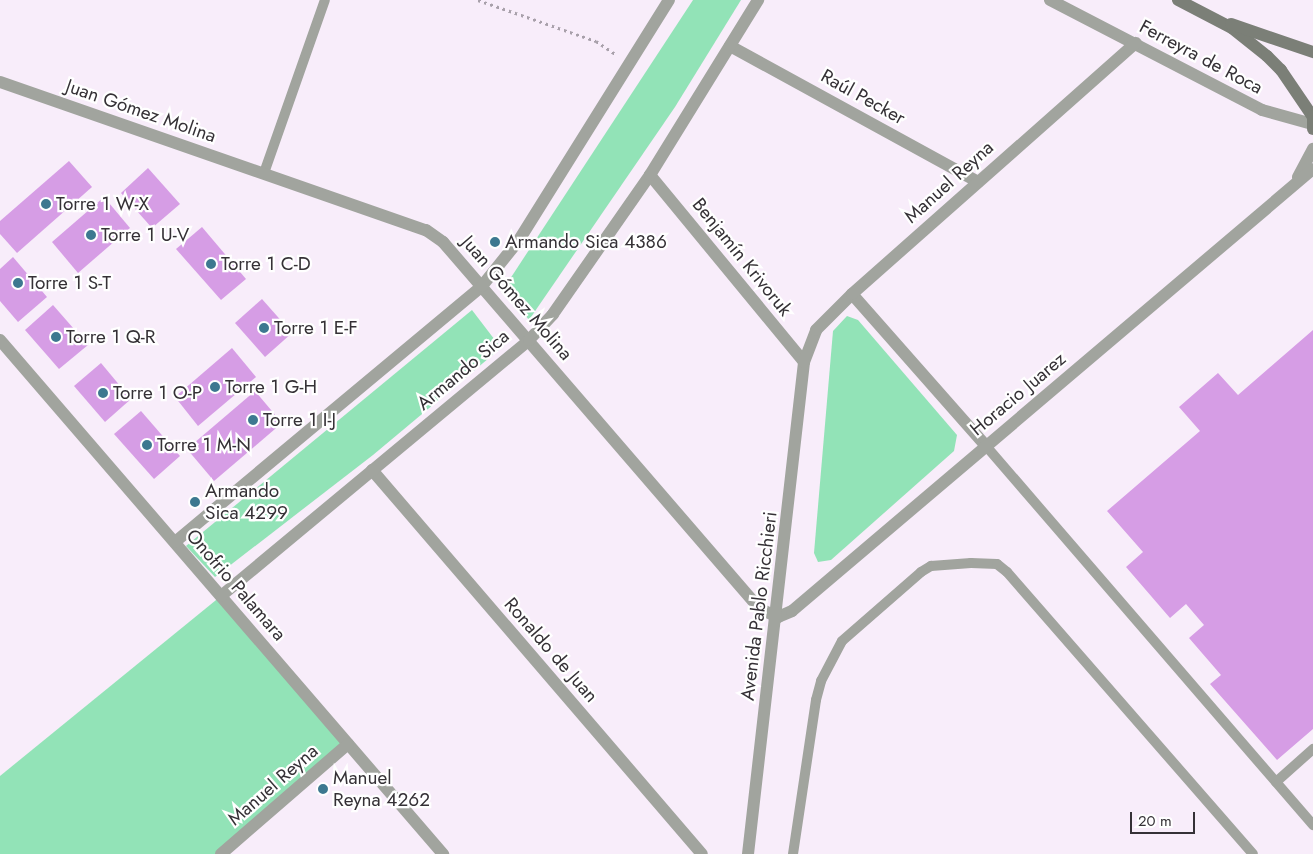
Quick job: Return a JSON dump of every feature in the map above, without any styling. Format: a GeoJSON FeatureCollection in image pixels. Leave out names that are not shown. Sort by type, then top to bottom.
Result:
{"type":"FeatureCollection","features":[{"type":"Feature","properties":{"kind":"street"},"geometry":{"type":"LineString","coordinates":[[175,542],[482,286],[519,240],[669,0]]}},
{"type":"Feature","properties":{"kind":"street","name":"Armando Sica"},"geometry":{"type":"LineString","coordinates":[[221,596],[529,340],[553,314],[650,175],[758,0]]}},
{"type":"Feature","properties":{"kind":"street","name":"Ferreyra de Roca"},"geometry":{"type":"LineString","coordinates":[[1050,0],[1262,110],[1313,121]]}},
{"type":"Feature","properties":{"kind":"street","name":"Ferreyra de Roca"},"geometry":{"type":"LineString","coordinates":[[1178,0],[1215,18],[1246,39],[1281,70],[1313,121]]}},
{"type":"Feature","properties":{"kind":"street"},"geometry":{"type":"LineString","coordinates":[[1215,18],[1313,52]]}},
{"type":"Feature","properties":{"kind":"street","name":"Manuel Reyna"},"geometry":{"type":"LineString","coordinates":[[804,362],[816,330],[852,294],[1136,43]]}},
{"type":"Feature","properties":{"kind":"street","name":"Raúl Pecker"},"geometry":{"type":"LineString","coordinates":[[730,46],[978,182]]}},
{"type":"Feature","properties":{"kind":"street","name":"Juan Gómez Molina"},"geometry":{"type":"LineString","coordinates":[[0,82],[426,230],[456,253],[482,286],[760,609],[778,617]]}},
{"type":"Feature","properties":{"kind":"street","name":"Horacio Juarez"},"geometry":{"type":"LineString","coordinates":[[1281,195],[1299,175],[1313,149]]}},
{"type":"Feature","properties":{"kind":"street","name":"Horacio Juarez"},"geometry":{"type":"LineString","coordinates":[[778,617],[792,611],[1313,169]]}},
{"type":"Feature","properties":{"kind":"street","name":"Benjamín Krivoruk"},"geometry":{"type":"LineString","coordinates":[[650,175],[804,362]]}},
{"type":"Feature","properties":{"kind":"street"},"geometry":{"type":"LineString","coordinates":[[852,294],[986,446]]}},
{"type":"Feature","properties":{"kind":"street","name":"Onofrio Palamara"},"geometry":{"type":"LineString","coordinates":[[0,340],[443,854]]}},
{"type":"Feature","properties":{"kind":"street","name":"Avenida Pablo Ricchieri"},"geometry":{"type":"LineString","coordinates":[[748,854],[778,617],[804,362]]}},
{"type":"Feature","properties":{"kind":"street","name":"Ronaldo de Juan"},"geometry":{"type":"LineString","coordinates":[[372,470],[702,854]]}},
{"type":"Feature","properties":{"kind":"street","name":"Manuel Reyna"},"geometry":{"type":"LineString","coordinates":[[221,854],[348,744]]}},
{"type":"Feature","properties":{"kind":"lane"},"geometry":{"type":"LineString","coordinates":[[264,173],[325,0]]}},
{"type":"Feature","properties":{"kind":"lane"},"geometry":{"type":"LineString","coordinates":[[986,446],[1313,825]]}},
{"type":"Feature","properties":{"kind":"lane"},"geometry":{"type":"LineString","coordinates":[[793,854],[816,700],[821,681],[842,641],[921,572],[931,566],[971,563],[997,564],[1007,572],[1253,854]]}},
{"type":"Feature","properties":{"kind":"lane"},"geometry":{"type":"LineString","coordinates":[[1276,782],[1313,749]]}},
{"type":"Feature","properties":{"kind":"path"},"geometry":{"type":"LineString","coordinates":[[478,0],[596,40],[630,63]]}},
{"type":"Feature","properties":{"kind":"green space"},"geometry":{"type":"Polygon","coordinates":[[[693,0],[741,0],[675,107],[529,320],[504,288],[693,0]]]}},
{"type":"Feature","properties":{"kind":"green space"},"geometry":{"type":"Polygon","coordinates":[[[472,310],[501,348],[373,455],[215,577],[186,546],[472,310]]]}},
{"type":"Feature","properties":{"kind":"green space"},"geometry":{"type":"Polygon","coordinates":[[[847,316],[858,320],[957,435],[954,451],[831,560],[818,562],[814,553],[833,331],[847,316]]]}},
{"type":"Feature","properties":{"kind":"green space"},"geometry":{"type":"Polygon","coordinates":[[[221,596],[348,744],[221,854],[0,854],[0,776],[221,596]]]}},
{"type":"Feature","properties":{"kind":"building","name":"Torre 1 W-X"},"geometry":{"type":"Polygon","coordinates":[[[69,161],[92,187],[17,253],[0,234],[0,221],[69,161]]]}},
{"type":"Feature","properties":{"kind":"building"},"geometry":{"type":"Polygon","coordinates":[[[148,168],[180,204],[152,228],[121,193],[148,168]]]}},
{"type":"Feature","properties":{"kind":"building","name":"Torre 1 U-V"},"geometry":{"type":"Polygon","coordinates":[[[104,197],[130,228],[78,273],[52,242],[104,197]]]}},
{"type":"Feature","properties":{"kind":"building","name":"Torre 1 C-D"},"geometry":{"type":"Polygon","coordinates":[[[202,227],[246,279],[221,300],[176,249],[202,227]]]}},
{"type":"Feature","properties":{"kind":"building","name":"Torre 1 S-T"},"geometry":{"type":"Polygon","coordinates":[[[13,257],[47,297],[18,322],[0,301],[0,269],[13,257]]]}},
{"type":"Feature","properties":{"kind":"building","name":"Torre 1 E-F"},"geometry":{"type":"Polygon","coordinates":[[[262,299],[292,333],[265,357],[235,323],[262,299]]]}},
{"type":"Feature","properties":{"kind":"building","name":"Torre 1 Q-R"},"geometry":{"type":"Polygon","coordinates":[[[53,305],[88,345],[59,369],[25,330],[53,305]]]}},
{"type":"Feature","properties":{"kind":"building"},"geometry":{"type":"Polygon","coordinates":[[[1313,330],[1313,729],[1277,760],[1210,684],[1221,675],[1189,638],[1204,625],[1186,604],[1170,618],[1126,567],[1143,552],[1107,511],[1200,431],[1179,407],[1218,373],[1238,395],[1313,330]]]}},
{"type":"Feature","properties":{"kind":"building","name":"Torre 1 G-H"},"geometry":{"type":"Polygon","coordinates":[[[232,348],[256,377],[198,426],[175,397],[232,348]]]}},
{"type":"Feature","properties":{"kind":"building","name":"Torre 1 O-P"},"geometry":{"type":"Polygon","coordinates":[[[101,363],[131,399],[105,422],[74,386],[101,363]]]}},
{"type":"Feature","properties":{"kind":"building"},"geometry":{"type":"Polygon","coordinates":[[[255,391],[282,423],[214,481],[187,449],[255,391]]]}},
{"type":"Feature","properties":{"kind":"building","name":"Torre 1 M-N"},"geometry":{"type":"Polygon","coordinates":[[[141,411],[180,456],[154,479],[114,434],[141,411]]]}},
{"type":"Feature","properties":{"kind":"place","name":"Torre 1 W-X"},"geometry":{"type":"Point","coordinates":[46,204]}},
{"type":"Feature","properties":{"kind":"place","name":"Torre 1 U-V"},"geometry":{"type":"Point","coordinates":[91,235]}},
{"type":"Feature","properties":{"kind":"place","name":"Armando Sica 4386"},"geometry":{"type":"Point","coordinates":[495,242]}},
{"type":"Feature","properties":{"kind":"place","name":"Torre 1 C-D"},"geometry":{"type":"Point","coordinates":[211,264]}},
{"type":"Feature","properties":{"kind":"place","name":"Torre 1 S-T"},"geometry":{"type":"Point","coordinates":[18,283]}},
{"type":"Feature","properties":{"kind":"place","name":"Torre 1 E-F"},"geometry":{"type":"Point","coordinates":[264,328]}},
{"type":"Feature","properties":{"kind":"place","name":"Torre 1 Q-R"},"geometry":{"type":"Point","coordinates":[56,337]}},
{"type":"Feature","properties":{"kind":"place","name":"Torre 1 G-H"},"geometry":{"type":"Point","coordinates":[215,387]}},
{"type":"Feature","properties":{"kind":"place","name":"Torre 1 O-P"},"geometry":{"type":"Point","coordinates":[103,393]}},
{"type":"Feature","properties":{"kind":"place","name":"Torre 1 I-J"},"geometry":{"type":"Point","coordinates":[253,420]}},
{"type":"Feature","properties":{"kind":"place","name":"Torre 1 M-N"},"geometry":{"type":"Point","coordinates":[147,445]}},
{"type":"Feature","properties":{"kind":"place","name":"Armando Sica 4299"},"geometry":{"type":"Point","coordinates":[195,502]}},
{"type":"Feature","properties":{"kind":"place","name":"Manuel Reyna 4262"},"geometry":{"type":"Point","coordinates":[323,789]}}]}
